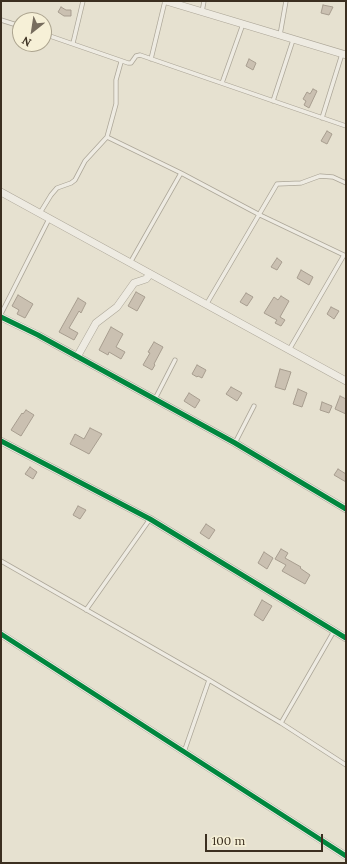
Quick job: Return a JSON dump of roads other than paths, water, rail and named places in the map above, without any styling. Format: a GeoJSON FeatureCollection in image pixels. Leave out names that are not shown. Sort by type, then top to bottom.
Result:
{"type":"FeatureCollection","features":[{"type":"Feature","properties":{"kind":"street"},"geometry":{"type":"LineString","coordinates":[[165,1],[344,55]]}},
{"type":"Feature","properties":{"kind":"street"},"geometry":{"type":"LineString","coordinates":[[1,192],[346,381]]}},
{"type":"Feature","properties":{"kind":"street"},"geometry":{"type":"LineString","coordinates":[[77,357],[96,323],[117,307],[134,283],[146,279],[150,274]]}},
{"type":"Feature","properties":{"kind":"street"},"geometry":{"type":"LineString","coordinates":[[1,315],[235,443],[346,509]]}},
{"type":"Feature","properties":{"kind":"street"},"geometry":{"type":"LineString","coordinates":[[1,441],[150,519],[346,638]]}},
{"type":"Feature","properties":{"kind":"street"},"geometry":{"type":"LineString","coordinates":[[1,634],[346,856]]}},
{"type":"Feature","properties":{"kind":"lane"},"geometry":{"type":"LineString","coordinates":[[73,43],[83,1]]}},
{"type":"Feature","properties":{"kind":"lane"},"geometry":{"type":"LineString","coordinates":[[151,59],[165,1]]}},
{"type":"Feature","properties":{"kind":"lane"},"geometry":{"type":"LineString","coordinates":[[202,12],[204,1]]}},
{"type":"Feature","properties":{"kind":"lane"},"geometry":{"type":"LineString","coordinates":[[280,35],[286,1]]}},
{"type":"Feature","properties":{"kind":"lane"},"geometry":{"type":"LineString","coordinates":[[1,20],[12,23]]}},
{"type":"Feature","properties":{"kind":"lane"},"geometry":{"type":"LineString","coordinates":[[222,83],[243,24]]}},
{"type":"Feature","properties":{"kind":"lane"},"geometry":{"type":"LineString","coordinates":[[52,36],[121,62],[131,63],[138,55],[346,126]]}},
{"type":"Feature","properties":{"kind":"lane"},"geometry":{"type":"LineString","coordinates":[[273,101],[293,40]]}},
{"type":"Feature","properties":{"kind":"lane"},"geometry":{"type":"LineString","coordinates":[[322,118],[344,55]]}},
{"type":"Feature","properties":{"kind":"lane"},"geometry":{"type":"LineString","coordinates":[[40,212],[57,188],[75,180],[85,161],[106,137],[116,104],[116,80],[121,62]]}},
{"type":"Feature","properties":{"kind":"lane"},"geometry":{"type":"LineString","coordinates":[[106,137],[181,173],[260,215],[345,256],[289,350]]}},
{"type":"Feature","properties":{"kind":"lane"},"geometry":{"type":"LineString","coordinates":[[130,263],[181,173]]}},
{"type":"Feature","properties":{"kind":"lane"},"geometry":{"type":"LineString","coordinates":[[206,305],[278,183],[297,184],[320,176],[333,177],[346,182]]}},
{"type":"Feature","properties":{"kind":"lane"},"geometry":{"type":"LineString","coordinates":[[1,315],[50,218]]}},
{"type":"Feature","properties":{"kind":"lane"},"geometry":{"type":"LineString","coordinates":[[155,399],[175,360]]}},
{"type":"Feature","properties":{"kind":"lane"},"geometry":{"type":"LineString","coordinates":[[235,443],[254,406]]}},
{"type":"Feature","properties":{"kind":"lane"},"geometry":{"type":"LineString","coordinates":[[86,610],[150,519]]}},
{"type":"Feature","properties":{"kind":"lane"},"geometry":{"type":"LineString","coordinates":[[1,561],[209,680],[281,723],[346,765]]}},
{"type":"Feature","properties":{"kind":"lane"},"geometry":{"type":"LineString","coordinates":[[281,723],[334,630]]}},
{"type":"Feature","properties":{"kind":"lane"},"geometry":{"type":"LineString","coordinates":[[184,752],[209,680]]}}]}
